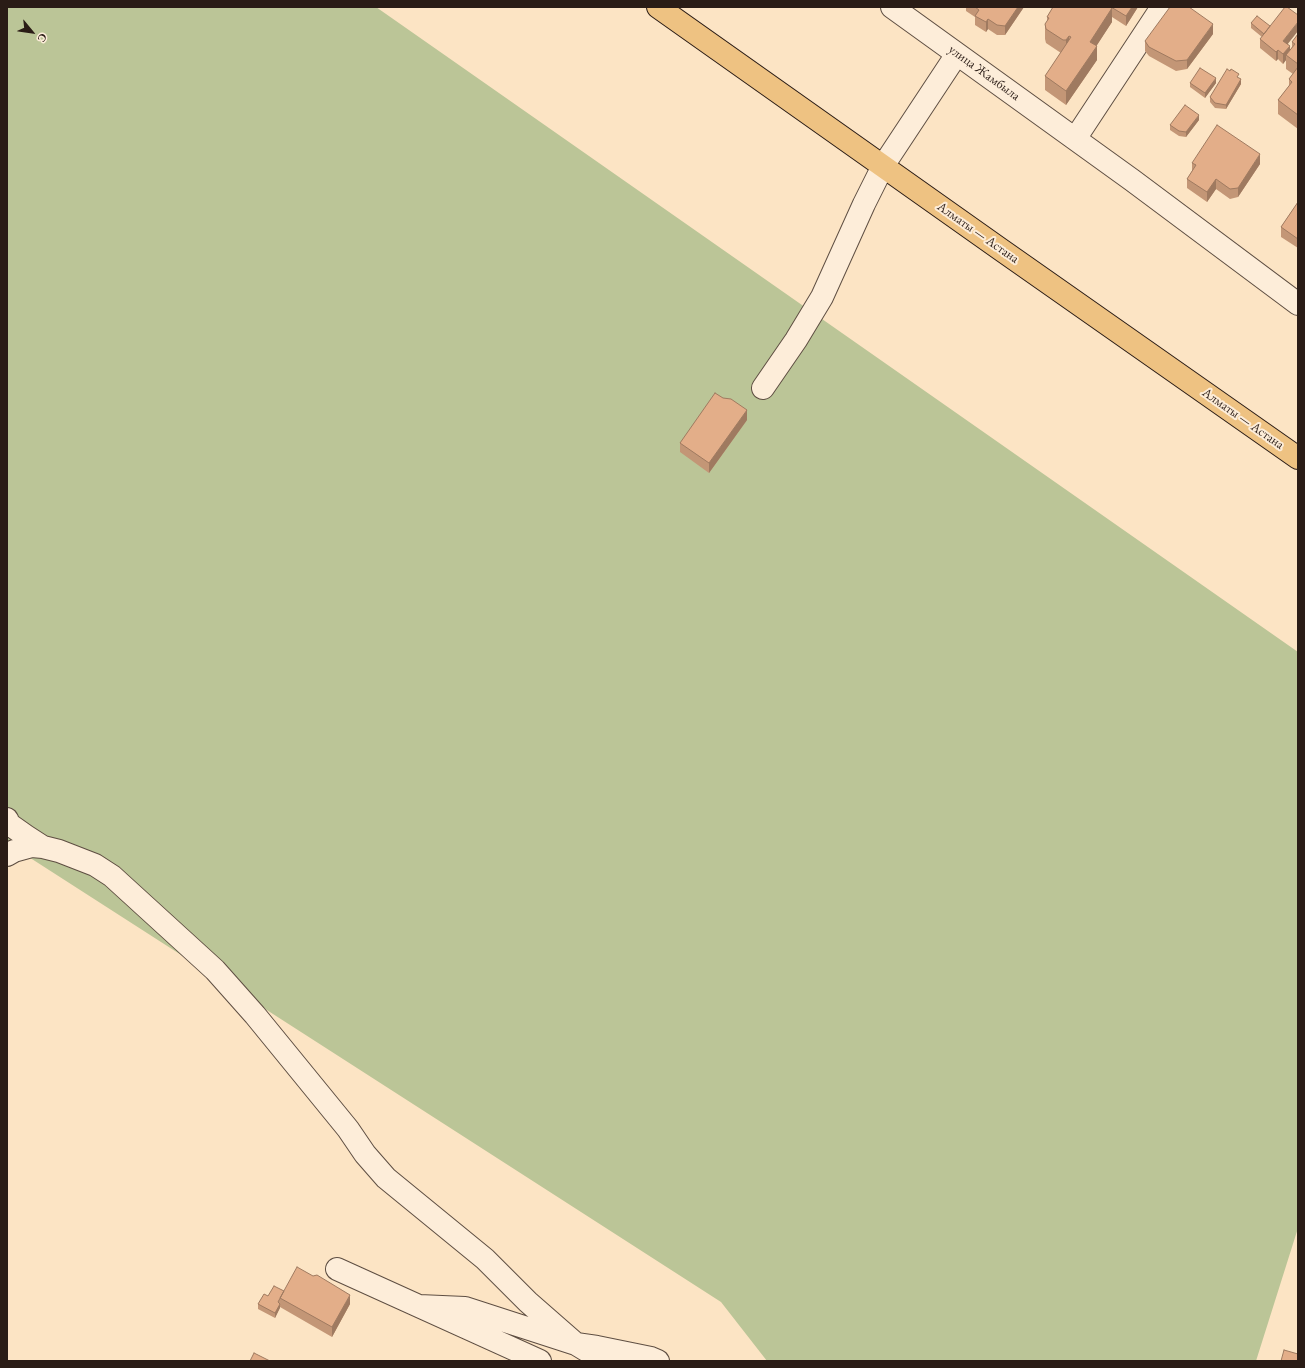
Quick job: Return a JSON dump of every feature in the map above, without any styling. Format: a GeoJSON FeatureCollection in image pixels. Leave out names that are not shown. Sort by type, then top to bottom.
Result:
{"type":"FeatureCollection","features":[{"type":"Feature","properties":{"kind":"highway","name":"Алматы — Астана"},"geometry":{"type":"LineString","coordinates":[[658,7],[1298,458]]}},
{"type":"Feature","properties":{"kind":"street","name":"улица Жамбыла"},"geometry":{"type":"LineString","coordinates":[[892,7],[1132,180],[1298,304]]}},
{"type":"Feature","properties":{"kind":"street"},"geometry":{"type":"LineString","coordinates":[[1075,139],[1116,74],[1162,7]]}},
{"type":"Feature","properties":{"kind":"street"},"geometry":{"type":"LineString","coordinates":[[763,388],[796,340],[822,297],[883,166],[957,54]]}},
{"type":"Feature","properties":{"kind":"street"},"geometry":{"type":"LineString","coordinates":[[7,819],[9,824],[43,847]]}},
{"type":"Feature","properties":{"kind":"street"},"geometry":{"type":"LineString","coordinates":[[7,854],[32,846],[43,847],[59,851],[95,865],[112,876],[215,970],[255,1015],[348,1129],[365,1154],[386,1178],[485,1259],[528,1302],[576,1344],[604,1361]]}},
{"type":"Feature","properties":{"kind":"street"},"geometry":{"type":"LineString","coordinates":[[337,1269],[540,1361]]}},
{"type":"Feature","properties":{"kind":"street"},"geometry":{"type":"LineString","coordinates":[[419,1306],[465,1308],[576,1344],[597,1347],[658,1361]]}},
{"type":"Feature","properties":{"kind":"green space"},"geometry":{"type":"Polygon","coordinates":[[[7,7],[376,7],[1298,652],[1298,1228],[1256,1361],[767,1361],[721,1302],[7,843],[7,7]]]}},
{"type":"Feature","properties":{"kind":"building"},"geometry":{"type":"Polygon","coordinates":[[[975,7],[1018,7],[1005,26],[997,25],[988,19],[986,22],[975,16],[979,10],[975,7]]]}},
{"type":"Feature","properties":{"kind":"building"},"geometry":{"type":"Polygon","coordinates":[[[1053,7],[1112,8],[1090,42],[1097,46],[1066,91],[1045,76],[1071,37],[1069,36],[1066,40],[1063,40],[1046,29],[1045,24],[1049,18],[1047,17],[1053,7]]]}},
{"type":"Feature","properties":{"kind":"building"},"geometry":{"type":"Polygon","coordinates":[[[1111,7],[1132,7],[1126,16],[1111,7]]]}},
{"type":"Feature","properties":{"kind":"building"},"geometry":{"type":"Polygon","coordinates":[[[1170,7],[1189,7],[1213,24],[1187,60],[1176,61],[1149,47],[1145,41],[1170,7]]]}},
{"type":"Feature","properties":{"kind":"building"},"geometry":{"type":"Polygon","coordinates":[[[1285,7],[1298,15],[1298,22],[1283,41],[1290,46],[1283,54],[1278,50],[1276,52],[1260,39],[1285,7]]]}},
{"type":"Feature","properties":{"kind":"building"},"geometry":{"type":"Polygon","coordinates":[[[1257,16],[1270,26],[1264,34],[1251,23],[1257,16]]]}},
{"type":"Feature","properties":{"kind":"building"},"geometry":{"type":"Polygon","coordinates":[[[1298,34],[1298,64],[1286,55],[1295,44],[1292,42],[1298,34]]]}},
{"type":"Feature","properties":{"kind":"building"},"geometry":{"type":"Polygon","coordinates":[[[1298,67],[1298,115],[1278,100],[1292,82],[1289,79],[1298,67]]]}},
{"type":"Feature","properties":{"kind":"building"},"geometry":{"type":"Polygon","coordinates":[[[1200,68],[1216,78],[1205,93],[1190,83],[1200,68]]]}},
{"type":"Feature","properties":{"kind":"building"},"geometry":{"type":"Polygon","coordinates":[[[1227,69],[1230,71],[1231,69],[1239,74],[1237,77],[1241,79],[1226,105],[1215,103],[1210,97],[1227,69]]]}},
{"type":"Feature","properties":{"kind":"building"},"geometry":{"type":"Polygon","coordinates":[[[1185,105],[1199,115],[1186,132],[1179,131],[1170,125],[1185,105]]]}},
{"type":"Feature","properties":{"kind":"building"},"geometry":{"type":"Polygon","coordinates":[[[1217,125],[1260,154],[1238,188],[1230,189],[1216,179],[1207,192],[1187,179],[1196,165],[1192,163],[1217,125]]]}},
{"type":"Feature","properties":{"kind":"building"},"geometry":{"type":"Polygon","coordinates":[[[1298,202],[1298,239],[1281,227],[1298,202]]]}},
{"type":"Feature","properties":{"kind":"building"},"geometry":{"type":"Polygon","coordinates":[[[715,393],[723,398],[731,399],[747,410],[709,463],[680,443],[715,393]]]}},
{"type":"Feature","properties":{"kind":"building"},"geometry":{"type":"Polygon","coordinates":[[[297,1267],[313,1276],[317,1275],[350,1295],[332,1327],[280,1298],[297,1267]]]}},
{"type":"Feature","properties":{"kind":"building"},"geometry":{"type":"Polygon","coordinates":[[[274,1286],[284,1291],[278,1302],[280,1304],[275,1313],[258,1304],[264,1294],[268,1296],[274,1286]]]}},
{"type":"Feature","properties":{"kind":"building"},"geometry":{"type":"Polygon","coordinates":[[[1284,1350],[1298,1354],[1298,1361],[1281,1361],[1284,1350]]]}},
{"type":"Feature","properties":{"kind":"building"},"geometry":{"type":"Polygon","coordinates":[[[254,1353],[270,1361],[250,1361],[254,1353]]]}}]}
